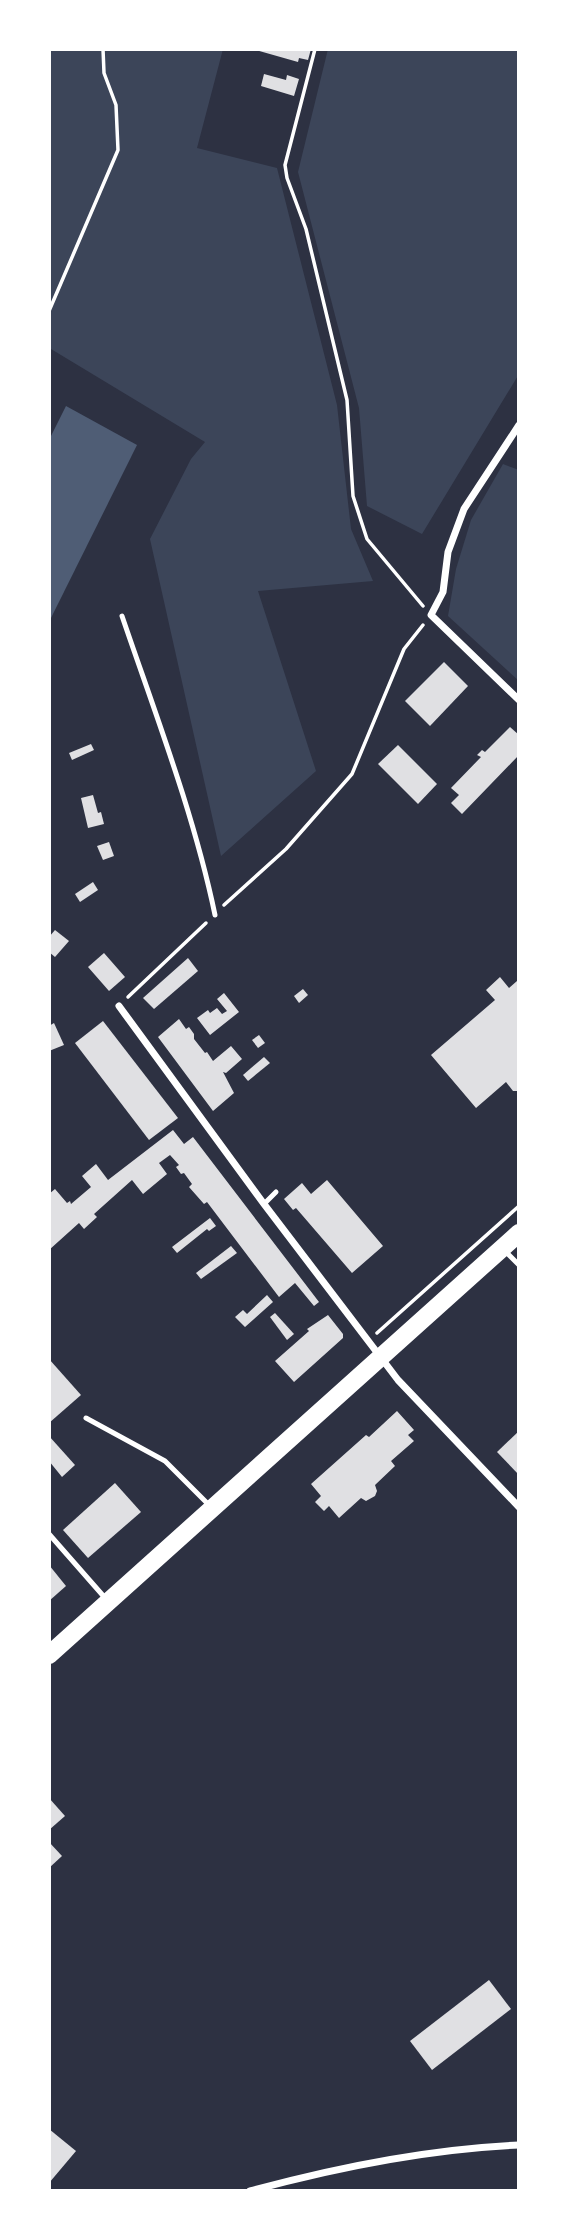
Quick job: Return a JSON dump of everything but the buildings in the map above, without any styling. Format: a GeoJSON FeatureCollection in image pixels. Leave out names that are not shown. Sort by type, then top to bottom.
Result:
{"type":"FeatureCollection","features":[{"type":"Feature","properties":{"kind":"main road"},"geometry":{"type":"LineString","coordinates":[[49,1655],[519,1233]]}},
{"type":"Feature","properties":{"kind":"street"},"geometry":{"type":"LineString","coordinates":[[519,425],[464,509],[448,552],[443,592],[431,615],[519,700]]}},
{"type":"Feature","properties":{"kind":"street"},"geometry":{"type":"LineString","coordinates":[[120,1006],[264,1204],[408,1391],[519,1507]]}},
{"type":"Feature","properties":{"kind":"street"},"geometry":{"type":"LineString","coordinates":[[250,2191],[425,2154],[519,2145]]}},
{"type":"Feature","properties":{"kind":"lane"},"geometry":{"type":"LineString","coordinates":[[121,616],[166,746],[215,915]]}},
{"type":"Feature","properties":{"kind":"lane"},"geometry":{"type":"LineString","coordinates":[[264,1204],[276,1192]]}},
{"type":"Feature","properties":{"kind":"lane"},"geometry":{"type":"LineString","coordinates":[[502,1248],[519,1265]]}},
{"type":"Feature","properties":{"kind":"lane"},"geometry":{"type":"LineString","coordinates":[[86,1418],[165,1461],[212,1508]]}},
{"type":"Feature","properties":{"kind":"lane"},"geometry":{"type":"LineString","coordinates":[[49,1534],[108,1601]]}},
{"type":"Feature","properties":{"kind":"path"},"geometry":{"type":"LineString","coordinates":[[49,311],[118,150],[116,105],[104,73],[103,49]]}},
{"type":"Feature","properties":{"kind":"path"},"geometry":{"type":"LineString","coordinates":[[120,1006],[286,849],[352,774],[404,649],[431,615],[367,539],[356,506],[353,496],[347,400],[306,229],[287,178],[285,165],[315,49]]}},
{"type":"Feature","properties":{"kind":"path"},"geometry":{"type":"LineString","coordinates":[[370,1340],[519,1206]]}},
{"type":"Feature","properties":{"kind":"shaded area"},"geometry":{"type":"Polygon","coordinates":[[[49,49],[223,49],[197,148],[277,168],[337,405],[351,529],[373,581],[258,591],[316,771],[221,856],[150,539],[191,459],[205,442],[51,349],[49,352],[49,49]]]}},
{"type":"Feature","properties":{"kind":"shaded area"},"geometry":{"type":"Polygon","coordinates":[[[328,49],[519,49],[519,374],[422,534],[367,506],[359,408],[298,172],[328,49]]]}},
{"type":"Feature","properties":{"kind":"shaded area"},"geometry":{"type":"Polygon","coordinates":[[[66,406],[137,445],[49,622],[49,440],[66,406]]]}},
{"type":"Feature","properties":{"kind":"shaded area"},"geometry":{"type":"Polygon","coordinates":[[[503,464],[519,470],[519,681],[448,616],[456,569],[471,520],[503,464]]]}}]}
